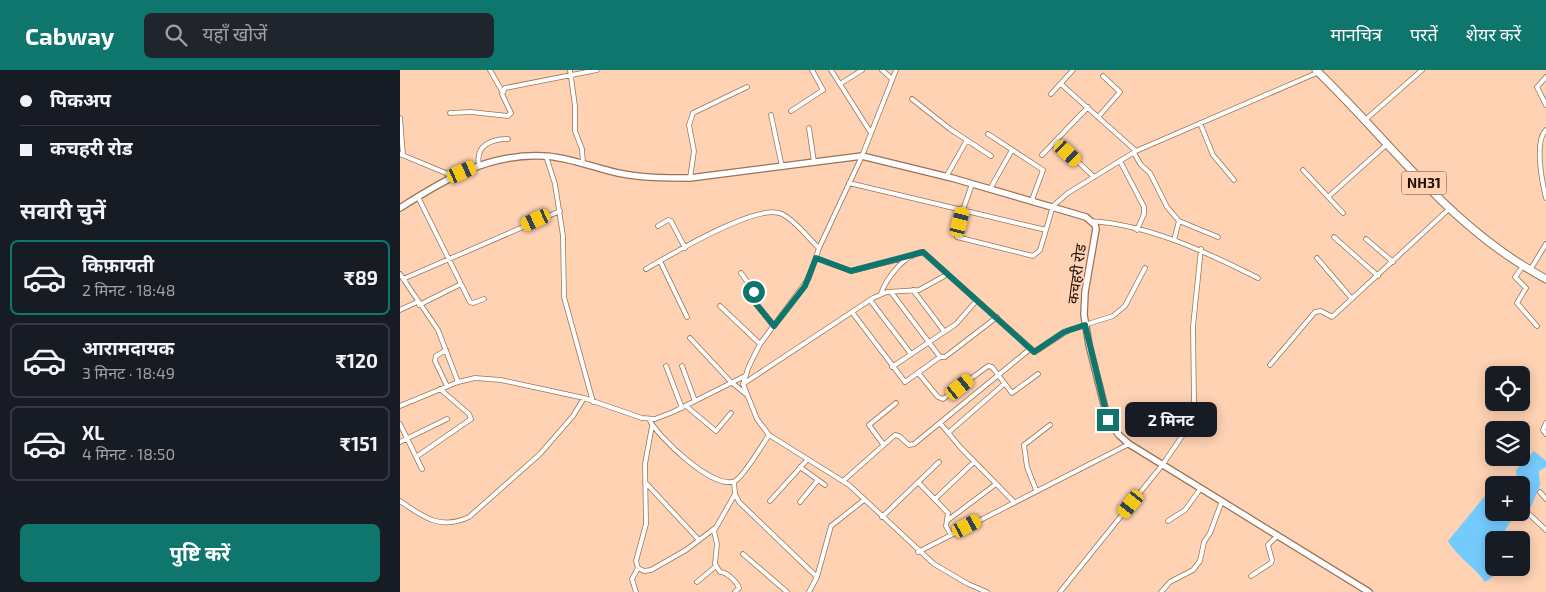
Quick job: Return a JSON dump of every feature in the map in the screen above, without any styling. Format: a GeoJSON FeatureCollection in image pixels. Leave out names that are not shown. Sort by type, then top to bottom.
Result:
{"type":"FeatureCollection","features":[{"type":"Feature","properties":{"kind":"highway","name":"NH31"},"geometry":{"type":"LineString","coordinates":[[1318,71],[1386,145],[1449,209],[1493,246],[1546,279]]}},
{"type":"Feature","properties":{"kind":"main road"},"geometry":{"type":"LineString","coordinates":[[400,208],[453,176],[479,165],[515,157],[546,156],[644,178],[690,178],[862,156],[1032,200],[1091,220]]}},
{"type":"Feature","properties":{"kind":"main road","name":"कचहरी रोड"},"geometry":{"type":"LineString","coordinates":[[1091,220],[1096,230],[1085,292],[1085,325],[1108,420],[1119,435],[1129,444],[1369,592]]}},
{"type":"Feature","properties":{"kind":"street"},"geometry":{"type":"LineString","coordinates":[[450,113],[470,112],[508,116],[511,113],[502,90],[490,70]]}},
{"type":"Feature","properties":{"kind":"street"},"geometry":{"type":"LineString","coordinates":[[570,70],[575,131],[582,149],[583,164]]}},
{"type":"Feature","properties":{"kind":"street"},"geometry":{"type":"LineString","coordinates":[[502,90],[510,86],[597,70]]}},
{"type":"Feature","properties":{"kind":"street"},"geometry":{"type":"LineString","coordinates":[[791,111],[823,90],[812,70]]}},
{"type":"Feature","properties":{"kind":"street"},"geometry":{"type":"LineString","coordinates":[[831,70],[871,133]]}},
{"type":"Feature","properties":{"kind":"street"},"geometry":{"type":"LineString","coordinates":[[840,84],[862,70]]}},
{"type":"Feature","properties":{"kind":"street"},"geometry":{"type":"LineString","coordinates":[[882,70],[892,79]]}},
{"type":"Feature","properties":{"kind":"street"},"geometry":{"type":"LineString","coordinates":[[896,70],[862,156],[819,248],[805,286],[760,344],[743,384],[757,419],[769,435],[843,481],[918,552],[950,575],[987,592]]}},
{"type":"Feature","properties":{"kind":"street"},"geometry":{"type":"LineString","coordinates":[[1051,94],[1073,70]]}},
{"type":"Feature","properties":{"kind":"street"},"geometry":{"type":"LineString","coordinates":[[1364,121],[1422,70]]}},
{"type":"Feature","properties":{"kind":"street"},"geometry":{"type":"LineString","coordinates":[[972,184],[963,210],[958,236],[1033,256],[1040,250],[1053,206],[1068,193],[1135,152],[1318,71]]}},
{"type":"Feature","properties":{"kind":"street"},"geometry":{"type":"LineString","coordinates":[[1099,116],[1120,92],[1103,76]]}},
{"type":"Feature","properties":{"kind":"street"},"geometry":{"type":"LineString","coordinates":[[1546,77],[1537,87],[1546,105]]}},
{"type":"Feature","properties":{"kind":"street"},"geometry":{"type":"LineString","coordinates":[[1061,84],[1099,116],[1135,152],[1141,165],[1150,173],[1167,207],[1179,221],[1218,237]]}},
{"type":"Feature","properties":{"kind":"street"},"geometry":{"type":"LineString","coordinates":[[690,178],[694,151],[689,125],[693,113],[747,87]]}},
{"type":"Feature","properties":{"kind":"street"},"geometry":{"type":"LineString","coordinates":[[912,99],[990,156]]}},
{"type":"Feature","properties":{"kind":"street"},"geometry":{"type":"LineString","coordinates":[[1042,155],[1088,107]]}},
{"type":"Feature","properties":{"kind":"street"},"geometry":{"type":"LineString","coordinates":[[771,115],[782,166]]}},
{"type":"Feature","properties":{"kind":"street"},"geometry":{"type":"LineString","coordinates":[[400,118],[402,154],[453,176]]}},
{"type":"Feature","properties":{"kind":"street"},"geometry":{"type":"LineString","coordinates":[[1200,123],[1213,155],[1234,180]]}},
{"type":"Feature","properties":{"kind":"street"},"geometry":{"type":"LineString","coordinates":[[809,128],[814,162]]}},
{"type":"Feature","properties":{"kind":"street"},"geometry":{"type":"LineString","coordinates":[[1546,130],[1541,135],[1540,145],[1546,198]]}},
{"type":"Feature","properties":{"kind":"street"},"geometry":{"type":"LineString","coordinates":[[988,134],[1043,170],[1032,200]]}},
{"type":"Feature","properties":{"kind":"street"},"geometry":{"type":"LineString","coordinates":[[479,165],[479,154],[485,145],[490,141],[508,139]]}},
{"type":"Feature","properties":{"kind":"street"},"geometry":{"type":"LineString","coordinates":[[946,177],[967,140]]}},
{"type":"Feature","properties":{"kind":"street"},"geometry":{"type":"LineString","coordinates":[[1056,141],[1094,177]]}},
{"type":"Feature","properties":{"kind":"street"},"geometry":{"type":"LineString","coordinates":[[1328,197],[1386,145]]}},
{"type":"Feature","properties":{"kind":"street"},"geometry":{"type":"LineString","coordinates":[[990,189],[1012,150]]}},
{"type":"Feature","properties":{"kind":"street"},"geometry":{"type":"LineString","coordinates":[[546,156],[555,184],[560,211],[564,243],[564,296],[593,402]]}},
{"type":"Feature","properties":{"kind":"street"},"geometry":{"type":"LineString","coordinates":[[1120,161],[1144,207],[1144,214],[1137,230]]}},
{"type":"Feature","properties":{"kind":"street"},"geometry":{"type":"LineString","coordinates":[[1303,170],[1343,213]]}},
{"type":"Feature","properties":{"kind":"street"},"geometry":{"type":"LineString","coordinates":[[849,183],[1046,230]]}},
{"type":"Feature","properties":{"kind":"street"},"geometry":{"type":"LineString","coordinates":[[418,197],[471,303],[484,299]]}},
{"type":"Feature","properties":{"kind":"street"},"geometry":{"type":"LineString","coordinates":[[1270,366],[1315,312],[1320,311],[1332,317],[1449,209]]}},
{"type":"Feature","properties":{"kind":"street"},"geometry":{"type":"LineString","coordinates":[[402,279],[448,257],[560,211]]}},
{"type":"Feature","properties":{"kind":"street"},"geometry":{"type":"LineString","coordinates":[[646,269],[754,215],[774,212],[789,219],[819,248]]}},
{"type":"Feature","properties":{"kind":"street"},"geometry":{"type":"LineString","coordinates":[[658,226],[668,220],[671,221],[685,248]]}},
{"type":"Feature","properties":{"kind":"street"},"geometry":{"type":"LineString","coordinates":[[1091,220],[1137,230],[1201,249],[1258,278]]}},
{"type":"Feature","properties":{"kind":"street"},"geometry":{"type":"LineString","coordinates":[[1174,240],[1179,221]]}},
{"type":"Feature","properties":{"kind":"street"},"geometry":{"type":"LineString","coordinates":[[1334,237],[1378,276]]}},
{"type":"Feature","properties":{"kind":"street"},"geometry":{"type":"LineString","coordinates":[[1366,239],[1392,262]]}},
{"type":"Feature","properties":{"kind":"street"},"geometry":{"type":"LineString","coordinates":[[1530,270],[1546,244]]}},
{"type":"Feature","properties":{"kind":"street"},"geometry":{"type":"LineString","coordinates":[[1060,592],[1163,464],[1189,426],[1193,415],[1193,326],[1201,249]]}},
{"type":"Feature","properties":{"kind":"street"},"geometry":{"type":"LineString","coordinates":[[816,258],[851,271],[923,252],[1035,352],[1064,332],[1106,319],[1119,311],[1129,299],[1145,268]]}},
{"type":"Feature","properties":{"kind":"street"},"geometry":{"type":"LineString","coordinates":[[881,294],[887,280],[913,256]]}},
{"type":"Feature","properties":{"kind":"street"},"geometry":{"type":"LineString","coordinates":[[1316,258],[1352,299]]}},
{"type":"Feature","properties":{"kind":"street"},"geometry":{"type":"LineString","coordinates":[[660,261],[687,316]]}},
{"type":"Feature","properties":{"kind":"street"},"geometry":{"type":"LineString","coordinates":[[1523,266],[1515,277],[1526,288],[1517,303],[1537,326]]}},
{"type":"Feature","properties":{"kind":"street"},"geometry":{"type":"LineString","coordinates":[[741,273],[753,290],[753,300],[774,326]]}},
{"type":"Feature","properties":{"kind":"street"},"geometry":{"type":"LineString","coordinates":[[400,274],[418,304],[438,330],[458,382]]}},
{"type":"Feature","properties":{"kind":"street"},"geometry":{"type":"LineString","coordinates":[[743,384],[881,294],[924,287],[948,274]]}},
{"type":"Feature","properties":{"kind":"street"},"geometry":{"type":"LineString","coordinates":[[400,310],[418,304],[461,284]]}},
{"type":"Feature","properties":{"kind":"street"},"geometry":{"type":"LineString","coordinates":[[913,290],[944,331]]}},
{"type":"Feature","properties":{"kind":"street"},"geometry":{"type":"LineString","coordinates":[[891,292],[940,357]]}},
{"type":"Feature","properties":{"kind":"street"},"geometry":{"type":"LineString","coordinates":[[870,300],[911,354]]}},
{"type":"Feature","properties":{"kind":"street"},"geometry":{"type":"LineString","coordinates":[[892,367],[960,321],[977,300]]}},
{"type":"Feature","properties":{"kind":"street"},"geometry":{"type":"LineString","coordinates":[[720,306],[760,344]]}},
{"type":"Feature","properties":{"kind":"street"},"geometry":{"type":"LineString","coordinates":[[852,312],[905,382],[919,374],[940,357],[945,357],[997,317]]}},
{"type":"Feature","properties":{"kind":"street"},"geometry":{"type":"LineString","coordinates":[[690,338],[731,382],[746,394]]}},
{"type":"Feature","properties":{"kind":"street"},"geometry":{"type":"LineString","coordinates":[[843,481],[883,444],[897,434],[911,446],[1030,349]]}},
{"type":"Feature","properties":{"kind":"street"},"geometry":{"type":"LineString","coordinates":[[446,350],[436,356],[435,361],[447,386]]}},
{"type":"Feature","properties":{"kind":"street"},"geometry":{"type":"LineString","coordinates":[[666,366],[684,406],[716,431],[731,413]]}},
{"type":"Feature","properties":{"kind":"street"},"geometry":{"type":"LineString","coordinates":[[682,366],[695,401]]}},
{"type":"Feature","properties":{"kind":"street"},"geometry":{"type":"LineString","coordinates":[[919,374],[938,397],[942,399],[988,366],[992,367],[1008,391],[1014,392],[1038,374]]}},
{"type":"Feature","properties":{"kind":"street"},"geometry":{"type":"LineString","coordinates":[[400,406],[447,386],[475,378],[501,380],[584,398],[642,418],[655,419],[745,376]]}},
{"type":"Feature","properties":{"kind":"street"},"geometry":{"type":"LineString","coordinates":[[948,433],[1004,384]]}},
{"type":"Feature","properties":{"kind":"street"},"geometry":{"type":"LineString","coordinates":[[416,457],[471,419],[469,414],[440,390]]}},
{"type":"Feature","properties":{"kind":"street"},"geometry":{"type":"LineString","coordinates":[[400,501],[437,522],[455,523],[469,516],[540,454],[567,424],[584,398]]}},
{"type":"Feature","properties":{"kind":"street"},"geometry":{"type":"LineString","coordinates":[[883,444],[869,425],[896,403]]}},
{"type":"Feature","properties":{"kind":"street"},"geometry":{"type":"LineString","coordinates":[[400,442],[447,419]]}},
{"type":"Feature","properties":{"kind":"street"},"geometry":{"type":"LineString","coordinates":[[649,419],[652,426],[711,478],[723,482],[734,482],[738,479],[769,435]]}},
{"type":"Feature","properties":{"kind":"street"},"geometry":{"type":"LineString","coordinates":[[940,423],[974,462],[1014,502]]}},
{"type":"Feature","properties":{"kind":"street"},"geometry":{"type":"LineString","coordinates":[[1546,423],[1542,430],[1546,434]]}},
{"type":"Feature","properties":{"kind":"street"},"geometry":{"type":"LineString","coordinates":[[400,424],[422,469]]}},
{"type":"Feature","properties":{"kind":"street"},"geometry":{"type":"LineString","coordinates":[[1036,490],[1027,467],[1024,445],[1050,425]]}},
{"type":"Feature","properties":{"kind":"street"},"geometry":{"type":"LineString","coordinates":[[636,592],[632,579],[638,568],[636,561],[647,519],[646,458],[652,426]]}},
{"type":"Feature","properties":{"kind":"street"},"geometry":{"type":"LineString","coordinates":[[918,552],[1129,444]]}},
{"type":"Feature","properties":{"kind":"street"},"geometry":{"type":"LineString","coordinates":[[770,501],[807,460]]}},
{"type":"Feature","properties":{"kind":"street"},"geometry":{"type":"LineString","coordinates":[[882,517],[939,462]]}},
{"type":"Feature","properties":{"kind":"street"},"geometry":{"type":"LineString","coordinates":[[935,499],[974,462]]}},
{"type":"Feature","properties":{"kind":"street"},"geometry":{"type":"LineString","coordinates":[[800,467],[825,485]]}},
{"type":"Feature","properties":{"kind":"street"},"geometry":{"type":"LineString","coordinates":[[800,502],[818,480]]}},
{"type":"Feature","properties":{"kind":"street"},"geometry":{"type":"LineString","coordinates":[[645,482],[699,540]]}},
{"type":"Feature","properties":{"kind":"street"},"geometry":{"type":"LineString","coordinates":[[734,482],[735,494],[739,502],[818,577]]}},
{"type":"Feature","properties":{"kind":"street"},"geometry":{"type":"LineString","coordinates":[[918,482],[948,514],[946,526],[951,535]]}},
{"type":"Feature","properties":{"kind":"street"},"geometry":{"type":"LineString","coordinates":[[948,520],[996,484]]}},
{"type":"Feature","properties":{"kind":"street"},"geometry":{"type":"LineString","coordinates":[[1168,521],[1185,510],[1201,488]]}},
{"type":"Feature","properties":{"kind":"street"},"geometry":{"type":"LineString","coordinates":[[1540,492],[1546,498]]}},
{"type":"Feature","properties":{"kind":"street"},"geometry":{"type":"LineString","coordinates":[[638,568],[644,571],[650,570],[715,528],[735,494]]}},
{"type":"Feature","properties":{"kind":"street"},"geometry":{"type":"LineString","coordinates":[[809,592],[818,577],[832,526],[864,500]]}},
{"type":"Feature","properties":{"kind":"street"},"geometry":{"type":"LineString","coordinates":[[1161,592],[1170,582],[1193,570],[1200,561],[1204,542],[1210,533],[1222,500]]}},
{"type":"Feature","properties":{"kind":"street"},"geometry":{"type":"LineString","coordinates":[[1530,514],[1544,524],[1546,530]]}},
{"type":"Feature","properties":{"kind":"street"},"geometry":{"type":"LineString","coordinates":[[715,528],[716,566],[738,584],[739,588],[735,592]]}},
{"type":"Feature","properties":{"kind":"street"},"geometry":{"type":"LineString","coordinates":[[1251,576],[1271,563],[1272,560],[1268,546],[1278,535]]}},
{"type":"Feature","properties":{"kind":"street"},"geometry":{"type":"LineString","coordinates":[[743,554],[787,592]]}},
{"type":"Feature","properties":{"kind":"street"},"geometry":{"type":"LineString","coordinates":[[697,582],[716,566]]}},
{"type":"Feature","properties":{"kind":"water"},"geometry":{"type":"Polygon","coordinates":[[[1534,451],[1546,461],[1546,467],[1539,471],[1540,485],[1530,508],[1530,476],[1516,476],[1516,470],[1520,466],[1530,466],[1530,455],[1534,451]]]}},
{"type":"Feature","properties":{"kind":"water"},"geometry":{"type":"Polygon","coordinates":[[[1485,496],[1485,521],[1511,521],[1504,531],[1485,531],[1485,576],[1494,576],[1485,582],[1448,541],[1485,496]]]}},
{"type":"Feature","properties":{"kind":"route"},"geometry":{"type":"LineString","coordinates":[[754,292],[753,300],[774,326],[810,278],[816,258],[846,270],[855,271],[923,252],[1034,352],[1064,332],[1085,325],[1108,420]]}}]}
